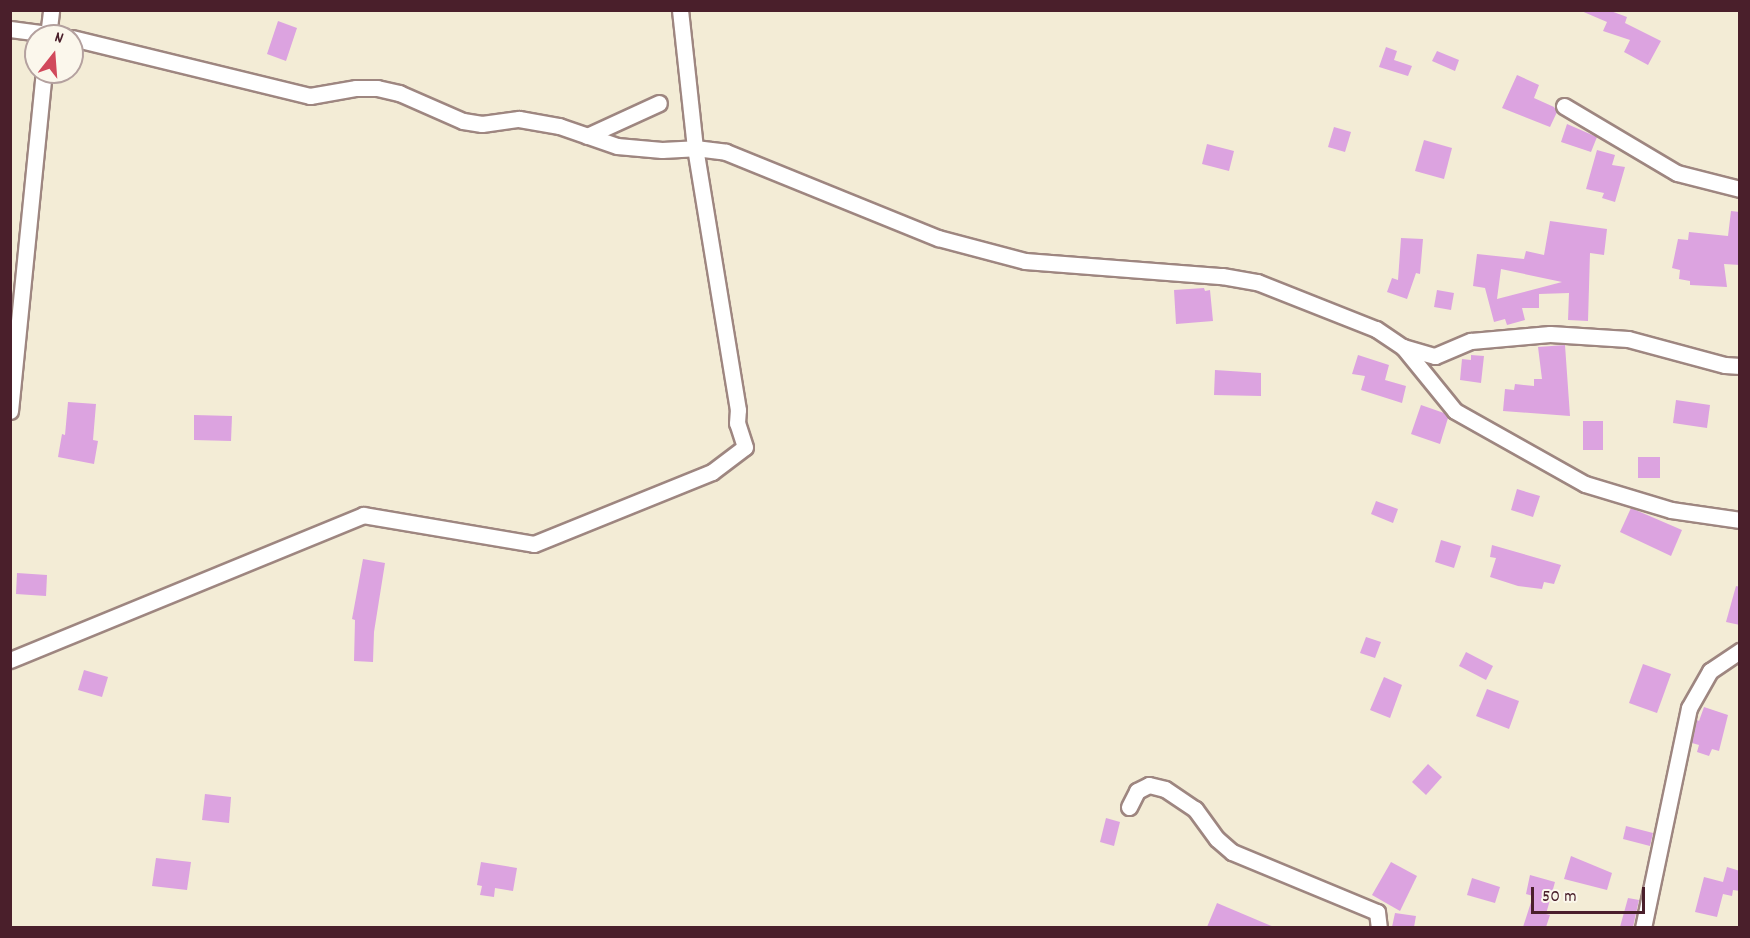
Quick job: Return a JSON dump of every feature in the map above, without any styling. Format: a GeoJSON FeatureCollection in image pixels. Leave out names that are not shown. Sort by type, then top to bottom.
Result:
{"type":"FeatureCollection","features":[{"type":"Feature","properties":{"kind":"street"},"geometry":{"type":"LineString","coordinates":[[10,660],[363,515],[534,544],[712,472],[745,447],[737,423],[738,410],[695,148],[680,10]]}},
{"type":"Feature","properties":{"kind":"street"},"geometry":{"type":"LineString","coordinates":[[84,41],[310,96],[356,88],[377,88],[399,93],[463,121],[482,124],[519,120],[559,126],[617,147],[662,150],[695,148],[726,152],[938,238],[1025,261],[1222,276],[1257,282],[1376,329],[1403,347],[1455,411],[1585,484],[1671,510],[1740,520]]}},
{"type":"Feature","properties":{"kind":"street"},"geometry":{"type":"LineString","coordinates":[[10,411],[43,84]]}},
{"type":"Feature","properties":{"kind":"street"},"geometry":{"type":"LineString","coordinates":[[587,136],[659,103]]}},
{"type":"Feature","properties":{"kind":"street"},"geometry":{"type":"LineString","coordinates":[[1564,106],[1677,173],[1740,189]]}},
{"type":"Feature","properties":{"kind":"street"},"geometry":{"type":"LineString","coordinates":[[1403,347],[1435,356],[1471,340],[1550,334],[1628,339],[1725,365],[1740,366]]}},
{"type":"Feature","properties":{"kind":"street"},"geometry":{"type":"LineString","coordinates":[[1643,927],[1689,708],[1710,671],[1740,651]]}},
{"type":"Feature","properties":{"kind":"street"},"geometry":{"type":"LineString","coordinates":[[1129,807],[1137,791],[1149,786],[1165,789],[1195,809],[1217,839],[1232,852],[1377,912],[1379,927]]}},
{"type":"Feature","properties":{"kind":"building"},"geometry":{"type":"Polygon","coordinates":[[[1579,10],[1608,10],[1627,17],[1625,23],[1661,41],[1648,65],[1624,52],[1630,40],[1603,31],[1607,22],[1579,10]]]}},
{"type":"Feature","properties":{"kind":"building"},"geometry":{"type":"Polygon","coordinates":[[[278,21],[297,28],[286,61],[267,54],[278,21]]]}},
{"type":"Feature","properties":{"kind":"building"},"geometry":{"type":"Polygon","coordinates":[[[1386,47],[1397,51],[1394,60],[1412,66],[1408,76],[1379,67],[1386,47]]]}},
{"type":"Feature","properties":{"kind":"building"},"geometry":{"type":"Polygon","coordinates":[[[1437,51],[1459,60],[1455,71],[1432,61],[1437,51]]]}},
{"type":"Feature","properties":{"kind":"building"},"geometry":{"type":"Polygon","coordinates":[[[1517,75],[1539,85],[1534,98],[1554,107],[1557,112],[1550,127],[1502,108],[1517,75]]]}},
{"type":"Feature","properties":{"kind":"building"},"geometry":{"type":"Polygon","coordinates":[[[1567,124],[1597,137],[1591,152],[1561,142],[1567,124]]]}},
{"type":"Feature","properties":{"kind":"building"},"geometry":{"type":"Polygon","coordinates":[[[1334,127],[1351,132],[1345,152],[1328,147],[1334,127]]]}},
{"type":"Feature","properties":{"kind":"building"},"geometry":{"type":"Polygon","coordinates":[[[1424,140],[1452,148],[1444,179],[1415,171],[1424,140]]]}},
{"type":"Feature","properties":{"kind":"building"},"geometry":{"type":"Polygon","coordinates":[[[1207,144],[1234,151],[1229,171],[1202,164],[1207,144]]]}},
{"type":"Feature","properties":{"kind":"building"},"geometry":{"type":"Polygon","coordinates":[[[1597,150],[1615,155],[1612,165],[1625,167],[1615,202],[1602,198],[1604,193],[1586,189],[1597,150]]]}},
{"type":"Feature","properties":{"kind":"building"},"geometry":{"type":"Polygon","coordinates":[[[1731,211],[1740,212],[1740,265],[1724,264],[1727,287],[1690,285],[1690,281],[1679,279],[1680,270],[1672,268],[1678,239],[1688,240],[1689,232],[1728,236],[1731,211]]]}},
{"type":"Feature","properties":{"kind":"building"},"geometry":{"type":"Polygon","coordinates":[[[1550,221],[1607,229],[1604,255],[1590,253],[1588,321],[1568,320],[1569,293],[1539,294],[1539,308],[1522,308],[1525,320],[1507,325],[1505,319],[1494,322],[1485,288],[1473,286],[1477,254],[1524,259],[1526,251],[1544,255],[1550,221]],[[1501,269],[1497,299],[1562,282],[1501,269]]]}},
{"type":"Feature","properties":{"kind":"building"},"geometry":{"type":"Polygon","coordinates":[[[1401,238],[1423,239],[1420,274],[1416,273],[1407,299],[1387,292],[1392,278],[1398,280],[1401,238]]]}},
{"type":"Feature","properties":{"kind":"building"},"geometry":{"type":"Polygon","coordinates":[[[1204,288],[1205,291],[1210,290],[1213,321],[1176,324],[1174,290],[1204,288]]]}},
{"type":"Feature","properties":{"kind":"building"},"geometry":{"type":"Polygon","coordinates":[[[1437,290],[1454,293],[1451,310],[1434,307],[1437,290]]]}},
{"type":"Feature","properties":{"kind":"building"},"geometry":{"type":"Polygon","coordinates":[[[1565,345],[1570,416],[1503,411],[1505,389],[1514,390],[1515,384],[1534,386],[1534,379],[1542,379],[1538,347],[1565,345]]]}},
{"type":"Feature","properties":{"kind":"building"},"geometry":{"type":"Polygon","coordinates":[[[1358,355],[1389,365],[1385,380],[1406,386],[1402,403],[1361,390],[1365,376],[1352,374],[1358,355]]]}},
{"type":"Feature","properties":{"kind":"building"},"geometry":{"type":"Polygon","coordinates":[[[1471,355],[1484,356],[1481,383],[1460,380],[1462,359],[1471,360],[1471,355]]]}},
{"type":"Feature","properties":{"kind":"building"},"geometry":{"type":"Polygon","coordinates":[[[1215,370],[1261,373],[1261,396],[1214,395],[1215,370]]]}},
{"type":"Feature","properties":{"kind":"building"},"geometry":{"type":"Polygon","coordinates":[[[1676,400],[1710,405],[1707,428],[1673,423],[1676,400]]]}},
{"type":"Feature","properties":{"kind":"building"},"geometry":{"type":"Polygon","coordinates":[[[68,402],[96,404],[93,440],[98,441],[94,464],[58,457],[62,434],[65,435],[68,402]]]}},
{"type":"Feature","properties":{"kind":"building"},"geometry":{"type":"Polygon","coordinates":[[[1421,405],[1444,413],[1448,418],[1440,444],[1411,434],[1421,405]]]}},
{"type":"Feature","properties":{"kind":"building"},"geometry":{"type":"Polygon","coordinates":[[[194,415],[232,416],[231,441],[194,440],[194,415]]]}},
{"type":"Feature","properties":{"kind":"building"},"geometry":{"type":"Polygon","coordinates":[[[1583,421],[1603,421],[1603,450],[1583,450],[1583,421]]]}},
{"type":"Feature","properties":{"kind":"building"},"geometry":{"type":"Polygon","coordinates":[[[1638,457],[1660,457],[1660,478],[1638,478],[1638,457]]]}},
{"type":"Feature","properties":{"kind":"building"},"geometry":{"type":"Polygon","coordinates":[[[1517,489],[1540,496],[1533,517],[1511,510],[1517,489]]]}},
{"type":"Feature","properties":{"kind":"building"},"geometry":{"type":"Polygon","coordinates":[[[1376,501],[1398,509],[1393,523],[1371,514],[1376,501]]]}},
{"type":"Feature","properties":{"kind":"building"},"geometry":{"type":"Polygon","coordinates":[[[1631,508],[1682,530],[1671,556],[1620,532],[1631,508]]]}},
{"type":"Feature","properties":{"kind":"building"},"geometry":{"type":"Polygon","coordinates":[[[1441,540],[1461,546],[1454,568],[1435,562],[1441,540]]]}},
{"type":"Feature","properties":{"kind":"building"},"geometry":{"type":"Polygon","coordinates":[[[1492,545],[1561,565],[1554,584],[1544,582],[1542,589],[1518,586],[1490,577],[1496,558],[1490,557],[1492,545]]]}},
{"type":"Feature","properties":{"kind":"building"},"geometry":{"type":"Polygon","coordinates":[[[363,559],[385,563],[374,632],[373,662],[354,661],[355,620],[352,619],[363,559]]]}},
{"type":"Feature","properties":{"kind":"building"},"geometry":{"type":"Polygon","coordinates":[[[17,573],[47,575],[46,596],[16,594],[17,573]]]}},
{"type":"Feature","properties":{"kind":"building"},"geometry":{"type":"Polygon","coordinates":[[[1736,586],[1740,587],[1740,625],[1726,622],[1736,586]]]}},
{"type":"Feature","properties":{"kind":"building"},"geometry":{"type":"Polygon","coordinates":[[[1366,637],[1381,642],[1375,658],[1360,653],[1366,637]]]}},
{"type":"Feature","properties":{"kind":"building"},"geometry":{"type":"Polygon","coordinates":[[[1466,652],[1493,666],[1486,680],[1459,666],[1466,652]]]}},
{"type":"Feature","properties":{"kind":"building"},"geometry":{"type":"Polygon","coordinates":[[[1643,664],[1671,674],[1657,713],[1629,703],[1643,664]]]}},
{"type":"Feature","properties":{"kind":"building"},"geometry":{"type":"Polygon","coordinates":[[[84,670],[108,677],[102,697],[78,690],[84,670]]]}},
{"type":"Feature","properties":{"kind":"building"},"geometry":{"type":"Polygon","coordinates":[[[1384,677],[1402,685],[1390,718],[1370,710],[1384,677]]]}},
{"type":"Feature","properties":{"kind":"building"},"geometry":{"type":"Polygon","coordinates":[[[1487,689],[1519,701],[1509,729],[1476,716],[1487,689]]]}},
{"type":"Feature","properties":{"kind":"building"},"geometry":{"type":"Polygon","coordinates":[[[1704,707],[1728,715],[1719,751],[1712,749],[1709,756],[1697,752],[1699,745],[1692,743],[1697,720],[1699,721],[1704,707]]]}},
{"type":"Feature","properties":{"kind":"building"},"geometry":{"type":"Polygon","coordinates":[[[1428,764],[1442,777],[1426,795],[1412,782],[1428,764]]]}},
{"type":"Feature","properties":{"kind":"building"},"geometry":{"type":"Polygon","coordinates":[[[205,794],[231,797],[229,823],[202,820],[205,794]]]}},
{"type":"Feature","properties":{"kind":"building"},"geometry":{"type":"Polygon","coordinates":[[[1106,818],[1120,822],[1114,846],[1100,842],[1106,818]]]}},
{"type":"Feature","properties":{"kind":"building"},"geometry":{"type":"Polygon","coordinates":[[[1626,826],[1653,833],[1650,846],[1623,839],[1626,826]]]}},
{"type":"Feature","properties":{"kind":"building"},"geometry":{"type":"Polygon","coordinates":[[[1571,856],[1612,873],[1607,890],[1564,879],[1571,856]]]}},
{"type":"Feature","properties":{"kind":"building"},"geometry":{"type":"Polygon","coordinates":[[[156,858],[191,862],[187,890],[152,886],[156,858]]]}},
{"type":"Feature","properties":{"kind":"building"},"geometry":{"type":"Polygon","coordinates":[[[481,862],[517,868],[513,891],[495,888],[494,897],[480,895],[482,886],[477,885],[481,862]]]}},
{"type":"Feature","properties":{"kind":"building"},"geometry":{"type":"Polygon","coordinates":[[[1391,862],[1417,876],[1400,911],[1372,895],[1391,862]]]}},
{"type":"Feature","properties":{"kind":"building"},"geometry":{"type":"Polygon","coordinates":[[[1727,867],[1740,871],[1740,891],[1733,890],[1732,896],[1723,894],[1717,917],[1695,912],[1704,877],[1723,882],[1727,867]]]}},
{"type":"Feature","properties":{"kind":"building"},"geometry":{"type":"Polygon","coordinates":[[[1530,875],[1555,882],[1546,914],[1550,915],[1546,927],[1523,927],[1533,896],[1526,894],[1530,875]]]}},
{"type":"Feature","properties":{"kind":"building"},"geometry":{"type":"Polygon","coordinates":[[[1472,878],[1500,887],[1495,903],[1467,895],[1472,878]]]}},
{"type":"Feature","properties":{"kind":"building"},"geometry":{"type":"Polygon","coordinates":[[[1628,898],[1639,900],[1633,927],[1620,927],[1628,898]]]}},
{"type":"Feature","properties":{"kind":"building"},"geometry":{"type":"Polygon","coordinates":[[[1217,903],[1274,927],[1207,927],[1217,903]]]}},
{"type":"Feature","properties":{"kind":"building"},"geometry":{"type":"Polygon","coordinates":[[[1395,913],[1416,916],[1414,927],[1392,927],[1395,913]]]}}]}
